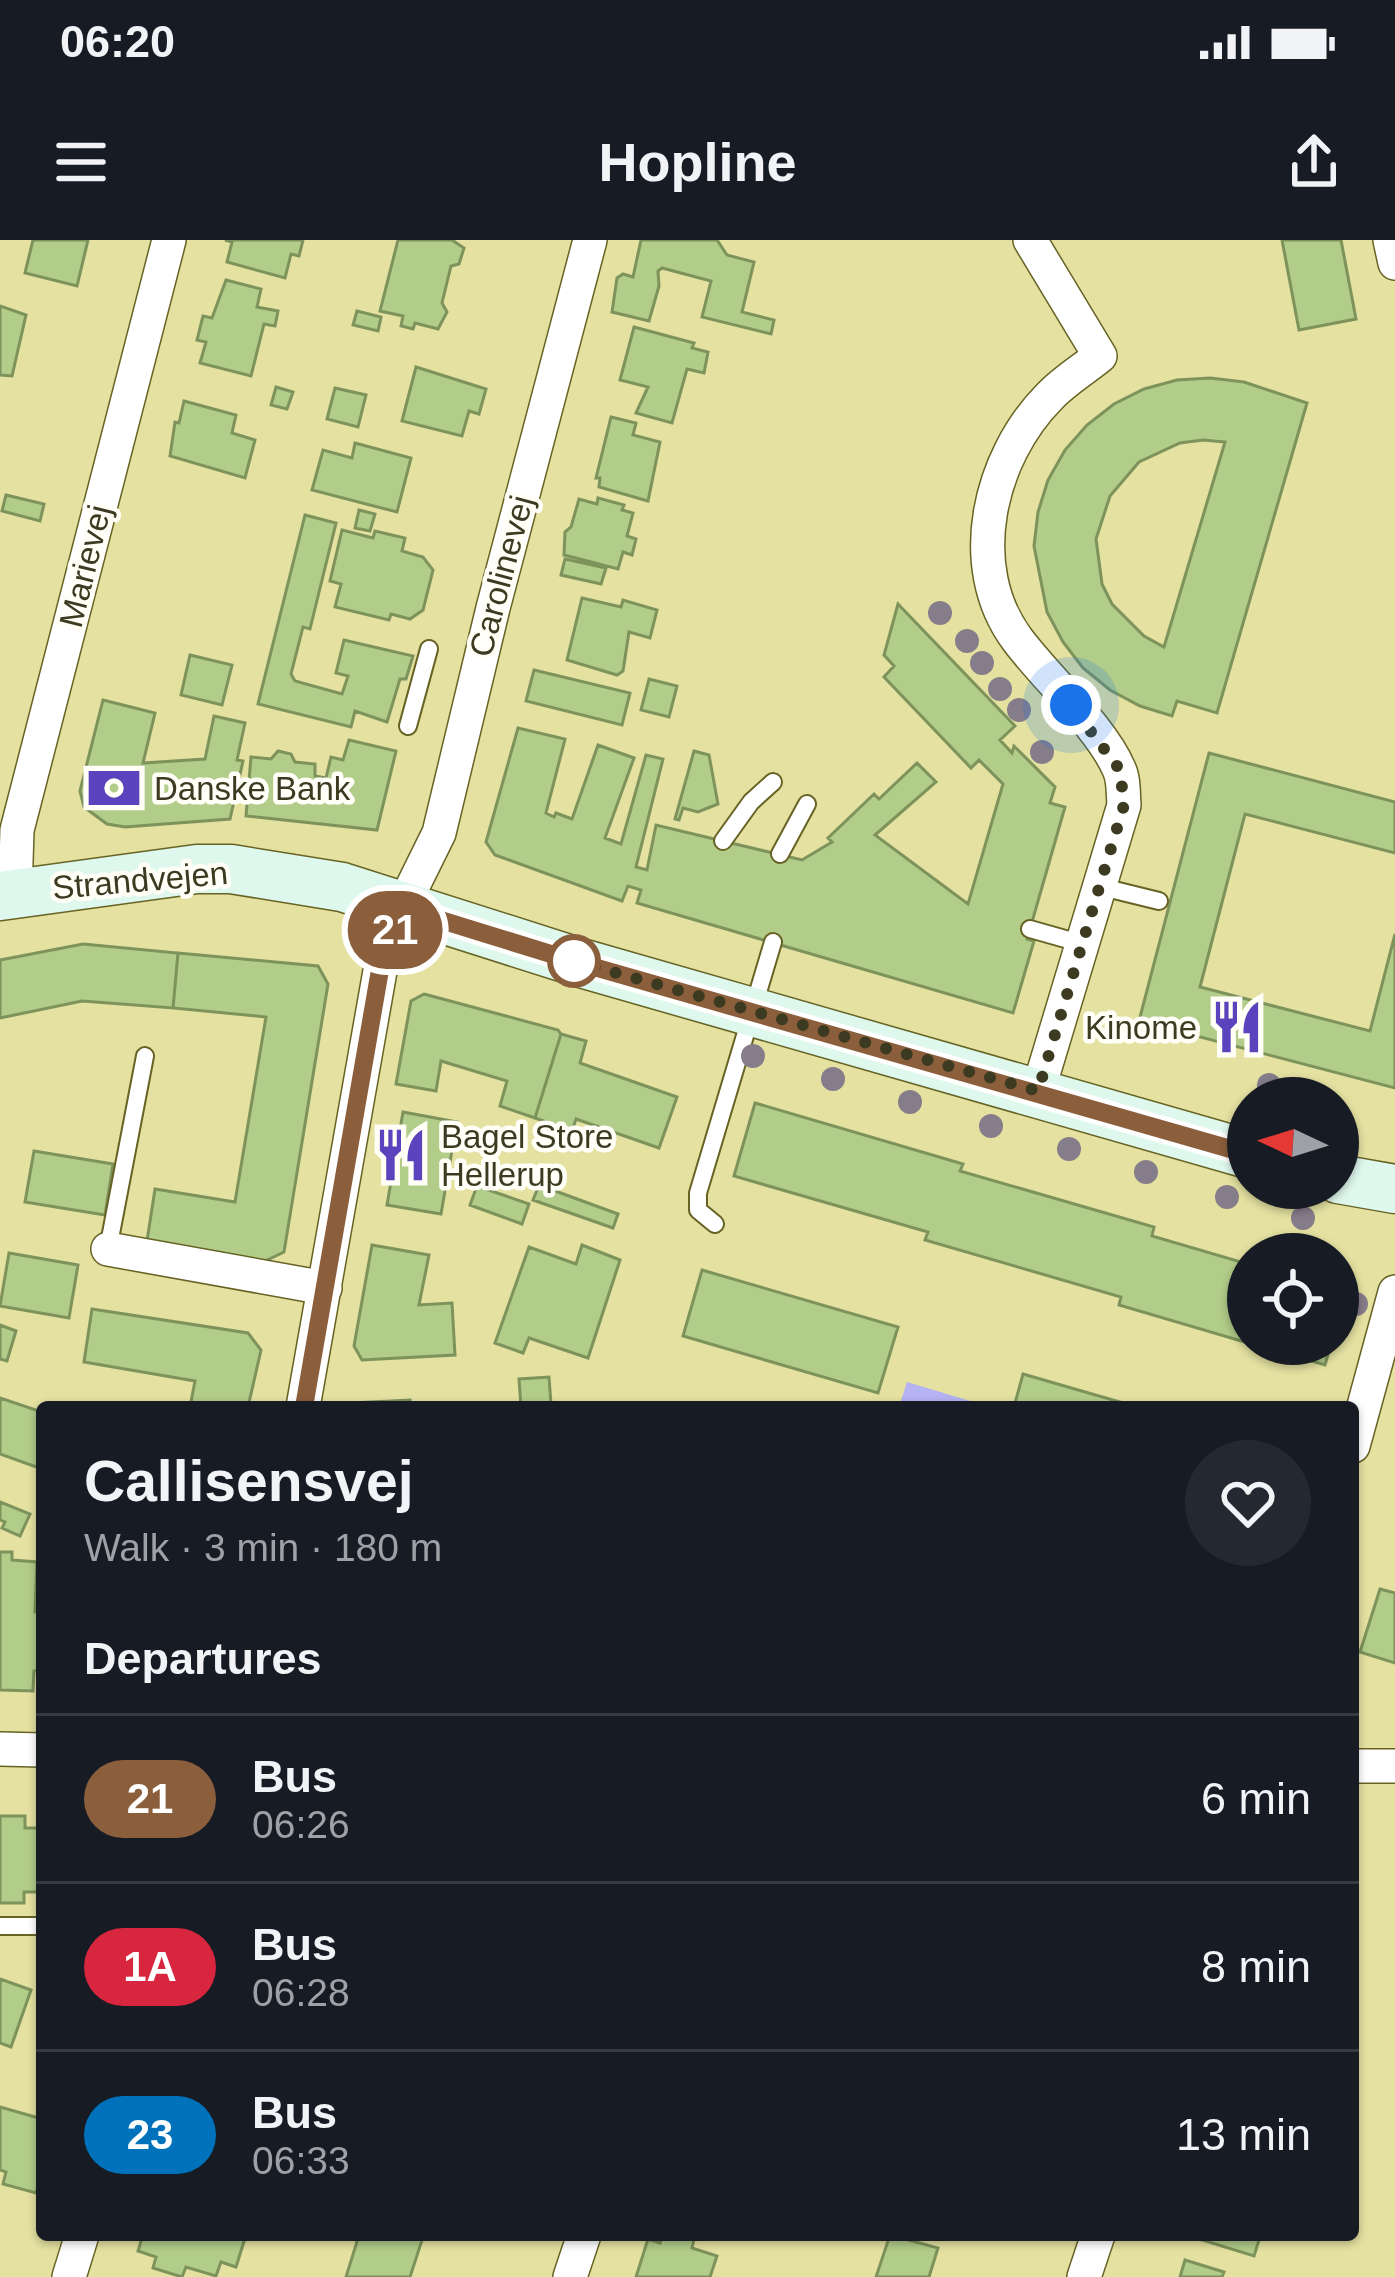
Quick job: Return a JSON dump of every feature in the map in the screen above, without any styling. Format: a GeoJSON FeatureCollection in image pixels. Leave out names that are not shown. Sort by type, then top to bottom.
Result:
{"type":"FeatureCollection","features":[{"type":"Feature","properties":{"kind":"main road","name":"Strandvejen"},"geometry":{"type":"LineString","coordinates":[[8,895],[159,872],[231,868],[343,887],[752,1012],[1227,1148]]}},
{"type":"Feature","properties":{"kind":"main road"},"geometry":{"type":"LineString","coordinates":[[1359,1183],[1395,1189]]}},
{"type":"Feature","properties":{"kind":"street","name":"Marievej"},"geometry":{"type":"LineString","coordinates":[[8,895],[17,830],[169,240]]}},
{"type":"Feature","properties":{"kind":"street","name":"Carolinevej"},"geometry":{"type":"LineString","coordinates":[[304,1401],[380,970],[402,908],[440,833],[493,608],[590,240]]}},
{"type":"Feature","properties":{"kind":"street"},"geometry":{"type":"LineString","coordinates":[[1030,240],[1100,356],[1050,395],[1017,437],[994,493],[987,556],[996,601],[1014,636],[1120,770],[1124,805],[1038,1091]]}},
{"type":"Feature","properties":{"kind":"street"},"geometry":{"type":"LineString","coordinates":[[1390,240],[1395,263]]}},
{"type":"Feature","properties":{"kind":"street"},"geometry":{"type":"LineString","coordinates":[[108,1249],[325,1288]]}},
{"type":"Feature","properties":{"kind":"street"},"geometry":{"type":"LineString","coordinates":[[1359,1424],[1395,1292]]}},
{"type":"Feature","properties":{"kind":"street"},"geometry":{"type":"LineString","coordinates":[[0,1749],[36,1750]]}},
{"type":"Feature","properties":{"kind":"street"},"geometry":{"type":"LineString","coordinates":[[1359,1766],[1395,1766]]}},
{"type":"Feature","properties":{"kind":"street"},"geometry":{"type":"LineString","coordinates":[[69,2277],[80,2241]]}},
{"type":"Feature","properties":{"kind":"street"},"geometry":{"type":"LineString","coordinates":[[570,2277],[582,2241]]}},
{"type":"Feature","properties":{"kind":"street"},"geometry":{"type":"LineString","coordinates":[[1084,2277],[1096,2241]]}},
{"type":"Feature","properties":{"kind":"lane"},"geometry":{"type":"LineString","coordinates":[[408,726],[429,649]]}},
{"type":"Feature","properties":{"kind":"lane"},"geometry":{"type":"LineString","coordinates":[[723,841],[751,802],[773,782]]}},
{"type":"Feature","properties":{"kind":"lane"},"geometry":{"type":"LineString","coordinates":[[780,854],[807,804]]}},
{"type":"Feature","properties":{"kind":"lane"},"geometry":{"type":"LineString","coordinates":[[1102,887],[1159,901]]}},
{"type":"Feature","properties":{"kind":"lane"},"geometry":{"type":"LineString","coordinates":[[1030,929],[1084,944]]}},
{"type":"Feature","properties":{"kind":"lane"},"geometry":{"type":"LineString","coordinates":[[715,1224],[698,1210],[698,1192],[773,942]]}},
{"type":"Feature","properties":{"kind":"lane"},"geometry":{"type":"LineString","coordinates":[[108,1249],[145,1056]]}},
{"type":"Feature","properties":{"kind":"lane"},"geometry":{"type":"LineString","coordinates":[[0,1926],[36,1926]]}},
{"type":"Feature","properties":{"kind":"shaded area"},"geometry":{"type":"Polygon","coordinates":[[[907,1382],[970,1401],[901,1401],[907,1382]]]}},
{"type":"Feature","properties":{"kind":"building"},"geometry":{"type":"Polygon","coordinates":[[[33,240],[88,240],[77,286],[25,273],[33,240]]]}},
{"type":"Feature","properties":{"kind":"building"},"geometry":{"type":"Polygon","coordinates":[[[225,240],[303,240],[299,256],[291,254],[285,278],[227,262],[232,242],[225,240]]]}},
{"type":"Feature","properties":{"kind":"building"},"geometry":{"type":"Polygon","coordinates":[[[398,240],[452,240],[464,248],[459,264],[451,266],[442,303],[447,312],[438,329],[415,323],[413,329],[401,326],[403,316],[380,311],[398,240]]]}},
{"type":"Feature","properties":{"kind":"building"},"geometry":{"type":"Polygon","coordinates":[[[641,240],[717,240],[727,255],[754,262],[742,312],[774,320],[771,334],[702,317],[711,281],[662,268],[649,321],[612,312],[617,278],[623,274],[633,277],[641,240]]]}},
{"type":"Feature","properties":{"kind":"building"},"geometry":{"type":"Polygon","coordinates":[[[1282,240],[1341,240],[1356,319],[1299,330],[1282,240]]]}},
{"type":"Feature","properties":{"kind":"building"},"geometry":{"type":"Polygon","coordinates":[[[226,280],[261,289],[257,307],[278,311],[275,326],[264,324],[251,376],[200,363],[206,342],[197,340],[203,316],[212,318],[226,280]]]}},
{"type":"Feature","properties":{"kind":"building"},"geometry":{"type":"Polygon","coordinates":[[[0,306],[26,315],[12,376],[0,375],[0,306]]]}},
{"type":"Feature","properties":{"kind":"building"},"geometry":{"type":"Polygon","coordinates":[[[357,311],[381,317],[378,331],[353,325],[357,311]]]}},
{"type":"Feature","properties":{"kind":"building"},"geometry":{"type":"Polygon","coordinates":[[[634,327],[694,343],[692,348],[708,352],[704,373],[687,369],[672,423],[636,413],[648,387],[620,380],[634,327]]]}},
{"type":"Feature","properties":{"kind":"building"},"geometry":{"type":"Polygon","coordinates":[[[416,367],[486,389],[479,414],[469,411],[462,436],[402,421],[416,367]]]}},
{"type":"Feature","properties":{"kind":"building"},"geometry":{"type":"Polygon","coordinates":[[[1177,380],[1244,382],[1307,403],[1217,713],[1177,701],[1172,716],[1110,690],[1083,668],[1047,612],[1034,546],[1048,480],[1065,450],[1114,404],[1177,380]],[[1225,442],[1180,443],[1139,462],[1110,496],[1096,539],[1102,584],[1112,604],[1144,636],[1164,647],[1225,442]]]}},
{"type":"Feature","properties":{"kind":"building"},"geometry":{"type":"Polygon","coordinates":[[[276,387],[293,392],[287,409],[271,405],[276,387]]]}},
{"type":"Feature","properties":{"kind":"building"},"geometry":{"type":"Polygon","coordinates":[[[335,388],[366,395],[358,427],[327,419],[335,388]]]}},
{"type":"Feature","properties":{"kind":"building"},"geometry":{"type":"Polygon","coordinates":[[[184,401],[236,415],[232,433],[255,440],[245,478],[170,456],[184,401]]]}},
{"type":"Feature","properties":{"kind":"building"},"geometry":{"type":"Polygon","coordinates":[[[611,417],[636,423],[633,435],[660,442],[648,501],[599,487],[600,478],[596,478],[611,417]]]}},
{"type":"Feature","properties":{"kind":"building"},"geometry":{"type":"Polygon","coordinates":[[[355,443],[411,458],[397,512],[312,490],[323,450],[352,458],[355,443]]]}},
{"type":"Feature","properties":{"kind":"building"},"geometry":{"type":"Polygon","coordinates":[[[6,495],[44,504],[40,521],[2,511],[6,495]]]}},
{"type":"Feature","properties":{"kind":"building"},"geometry":{"type":"Polygon","coordinates":[[[598,498],[624,505],[622,510],[633,513],[627,536],[636,539],[632,555],[623,552],[618,569],[564,555],[565,532],[579,499],[597,504],[598,498]]]}},
{"type":"Feature","properties":{"kind":"building"},"geometry":{"type":"Polygon","coordinates":[[[359,510],[375,514],[370,531],[355,528],[359,510]]]}},
{"type":"Feature","properties":{"kind":"building"},"geometry":{"type":"Polygon","coordinates":[[[305,515],[336,523],[310,629],[303,627],[291,674],[295,681],[342,694],[348,676],[336,673],[344,640],[413,656],[406,679],[400,679],[387,722],[355,711],[351,727],[258,704],[305,515]]]}},
{"type":"Feature","properties":{"kind":"building"},"geometry":{"type":"Polygon","coordinates":[[[342,530],[373,538],[375,531],[405,538],[402,551],[423,557],[433,570],[423,610],[410,619],[391,614],[389,620],[335,607],[341,584],[330,581],[342,530]]]}},
{"type":"Feature","properties":{"kind":"building"},"geometry":{"type":"Polygon","coordinates":[[[565,559],[606,568],[601,584],[561,575],[565,559]]]}},
{"type":"Feature","properties":{"kind":"building"},"geometry":{"type":"Polygon","coordinates":[[[582,598],[621,607],[623,600],[657,610],[650,638],[629,632],[623,671],[617,675],[567,660],[582,598]]]}},
{"type":"Feature","properties":{"kind":"building"},"geometry":{"type":"Polygon","coordinates":[[[898,604],[1015,726],[1000,740],[1012,753],[1014,746],[1055,787],[1050,803],[1065,807],[1027,939],[1034,941],[1013,1013],[637,903],[641,890],[628,886],[622,901],[495,855],[486,842],[518,728],[565,739],[546,813],[554,817],[556,813],[572,819],[598,745],[634,758],[605,838],[621,844],[646,755],[663,759],[636,867],[647,870],[656,825],[802,860],[832,842],[828,838],[874,794],[879,799],[917,763],[936,782],[875,835],[968,904],[1003,784],[979,760],[971,768],[884,677],[894,666],[884,655],[898,604]]]}},
{"type":"Feature","properties":{"kind":"building"},"geometry":{"type":"Polygon","coordinates":[[[190,655],[232,665],[222,705],[181,695],[190,655]]]}},
{"type":"Feature","properties":{"kind":"building"},"geometry":{"type":"Polygon","coordinates":[[[534,670],[630,693],[622,725],[526,701],[534,670]]]}},
{"type":"Feature","properties":{"kind":"building"},"geometry":{"type":"Polygon","coordinates":[[[649,679],[677,686],[669,717],[641,710],[649,679]]]}},
{"type":"Feature","properties":{"kind":"building"},"geometry":{"type":"Polygon","coordinates":[[[103,700],[155,713],[143,763],[205,759],[214,716],[245,723],[237,760],[243,761],[230,819],[125,827],[107,824],[84,807],[80,791],[103,700]]]}},
{"type":"Feature","properties":{"kind":"building"},"geometry":{"type":"Polygon","coordinates":[[[349,740],[396,751],[377,830],[246,816],[251,757],[271,759],[278,751],[291,754],[295,762],[315,764],[315,776],[326,778],[331,757],[343,760],[349,740]]]}},
{"type":"Feature","properties":{"kind":"building"},"geometry":{"type":"Polygon","coordinates":[[[694,751],[709,755],[718,804],[698,812],[683,808],[679,820],[675,819],[694,751]]]}},
{"type":"Feature","properties":{"kind":"building"},"geometry":{"type":"Polygon","coordinates":[[[1209,753],[1395,802],[1395,853],[1245,814],[1200,987],[1370,1031],[1395,934],[1395,1088],[1139,1021],[1209,753]]]}},
{"type":"Feature","properties":{"kind":"building"},"geometry":{"type":"Polygon","coordinates":[[[83,944],[178,953],[173,1008],[82,1001],[0,1018],[0,960],[83,944]]]}},
{"type":"Feature","properties":{"kind":"building"},"geometry":{"type":"Polygon","coordinates":[[[178,953],[318,966],[328,984],[284,1252],[265,1261],[147,1241],[155,1189],[235,1202],[266,1017],[173,1008],[178,953]]]}},
{"type":"Feature","properties":{"kind":"building"},"geometry":{"type":"Polygon","coordinates":[[[424,994],[558,1030],[561,1034],[535,1118],[500,1106],[507,1081],[441,1061],[436,1091],[396,1084],[411,1001],[424,994]]]}},
{"type":"Feature","properties":{"kind":"building"},"geometry":{"type":"Polygon","coordinates":[[[561,1034],[586,1041],[580,1063],[677,1097],[659,1148],[576,1119],[572,1131],[535,1118],[561,1034]]]}},
{"type":"Feature","properties":{"kind":"building"},"geometry":{"type":"Polygon","coordinates":[[[755,1103],[963,1164],[960,1171],[1154,1227],[1152,1236],[1227,1258],[1227,1337],[1119,1305],[1121,1297],[925,1240],[928,1232],[734,1176],[755,1103]]]}},
{"type":"Feature","properties":{"kind":"building"},"geometry":{"type":"Polygon","coordinates":[[[403,1112],[457,1122],[441,1214],[387,1205],[403,1112]]]}},
{"type":"Feature","properties":{"kind":"building"},"geometry":{"type":"Polygon","coordinates":[[[34,1151],[113,1164],[105,1215],[25,1202],[34,1151]]]}},
{"type":"Feature","properties":{"kind":"building"},"geometry":{"type":"Polygon","coordinates":[[[539,1185],[618,1214],[613,1228],[533,1200],[539,1185]]]}},
{"type":"Feature","properties":{"kind":"building"},"geometry":{"type":"Polygon","coordinates":[[[477,1186],[529,1204],[522,1224],[470,1205],[477,1186]]]}},
{"type":"Feature","properties":{"kind":"building"},"geometry":{"type":"Polygon","coordinates":[[[372,1245],[429,1255],[419,1305],[452,1303],[455,1355],[362,1360],[354,1346],[372,1245]]]}},
{"type":"Feature","properties":{"kind":"building"},"geometry":{"type":"Polygon","coordinates":[[[582,1245],[620,1260],[588,1358],[529,1338],[523,1353],[495,1343],[529,1247],[576,1264],[582,1245]]]}},
{"type":"Feature","properties":{"kind":"building"},"geometry":{"type":"Polygon","coordinates":[[[9,1253],[78,1265],[69,1318],[0,1306],[9,1253]]]}},
{"type":"Feature","properties":{"kind":"building"},"geometry":{"type":"Polygon","coordinates":[[[702,1270],[898,1327],[878,1393],[683,1336],[702,1270]]]}},
{"type":"Feature","properties":{"kind":"building"},"geometry":{"type":"Polygon","coordinates":[[[92,1309],[248,1333],[261,1350],[249,1401],[191,1401],[195,1381],[84,1362],[92,1309]]]}},
{"type":"Feature","properties":{"kind":"building"},"geometry":{"type":"Polygon","coordinates":[[[0,1325],[16,1331],[7,1361],[0,1359],[0,1325]]]}},
{"type":"Feature","properties":{"kind":"building"},"geometry":{"type":"Polygon","coordinates":[[[1023,1374],[1116,1401],[1016,1401],[1023,1374]]]}},
{"type":"Feature","properties":{"kind":"building"},"geometry":{"type":"Polygon","coordinates":[[[549,1377],[551,1401],[521,1401],[519,1379],[549,1377]]]}},
{"type":"Feature","properties":{"kind":"building"},"geometry":{"type":"Polygon","coordinates":[[[0,1398],[36,1410],[36,1467],[0,1454],[0,1398]]]}},
{"type":"Feature","properties":{"kind":"building"},"geometry":{"type":"Polygon","coordinates":[[[0,1502],[30,1514],[20,1536],[2,1528],[0,1502]]]}},
{"type":"Feature","properties":{"kind":"building"},"geometry":{"type":"Polygon","coordinates":[[[0,1552],[12,1552],[12,1560],[36,1562],[36,1671],[33,1691],[0,1690],[0,1552]]]}},
{"type":"Feature","properties":{"kind":"building"},"geometry":{"type":"Polygon","coordinates":[[[1380,1589],[1395,1593],[1395,1663],[1360,1652],[1380,1589]]]}},
{"type":"Feature","properties":{"kind":"building"},"geometry":{"type":"Polygon","coordinates":[[[0,1816],[25,1816],[25,1828],[36,1828],[36,1892],[24,1892],[24,1903],[0,1903],[0,1816]]]}},
{"type":"Feature","properties":{"kind":"building"},"geometry":{"type":"Polygon","coordinates":[[[0,1979],[31,1990],[11,2047],[0,2043],[0,1979]]]}},
{"type":"Feature","properties":{"kind":"building"},"geometry":{"type":"Polygon","coordinates":[[[0,2107],[36,2117],[36,2193],[3,2184],[6,2172],[0,2170],[0,2107]]]}},
{"type":"Feature","properties":{"kind":"building"},"geometry":{"type":"Polygon","coordinates":[[[141,2241],[244,2241],[236,2267],[221,2262],[216,2276],[186,2267],[182,2277],[153,2268],[156,2257],[138,2251],[141,2241]]]}},
{"type":"Feature","properties":{"kind":"building"},"geometry":{"type":"Polygon","coordinates":[[[357,2241],[422,2241],[410,2277],[346,2277],[357,2241]]]}},
{"type":"Feature","properties":{"kind":"building"},"geometry":{"type":"Polygon","coordinates":[[[647,2241],[694,2241],[692,2248],[717,2256],[710,2277],[636,2277],[647,2241]]]}},
{"type":"Feature","properties":{"kind":"building"},"geometry":{"type":"Polygon","coordinates":[[[888,2241],[938,2248],[929,2277],[876,2277],[888,2241]]]}},
{"type":"Feature","properties":{"kind":"building"},"geometry":{"type":"Polygon","coordinates":[[[1205,2241],[1259,2241],[1254,2256],[1205,2241]]]}},
{"type":"Feature","properties":{"kind":"building"},"geometry":{"type":"Polygon","coordinates":[[[1185,2260],[1224,2272],[1222,2277],[1180,2277],[1185,2260]]]}},
{"type":"Feature","properties":{"kind":"bus line","name":"21"},"geometry":{"type":"LineString","coordinates":[[305,1401],[380,970],[402,908],[1227,1148]]}},
{"type":"Feature","properties":{"kind":"place","name":"Danske Bank"},"geometry":{"type":"Point","coordinates":[114,788]}},
{"type":"Feature","properties":{"kind":"place","name":"Kinome"},"geometry":{"type":"Point","coordinates":[1237,1027]}},
{"type":"Feature","properties":{"kind":"place","name":"Bagel Store Hellerup"},"geometry":{"type":"Point","coordinates":[401,1155]}},
{"type":"Feature","properties":{"kind":"route"},"geometry":{"type":"LineString","coordinates":[[574,961],[1038,1091],[1124,805],[1120,770],[1071,705]]}}]}
